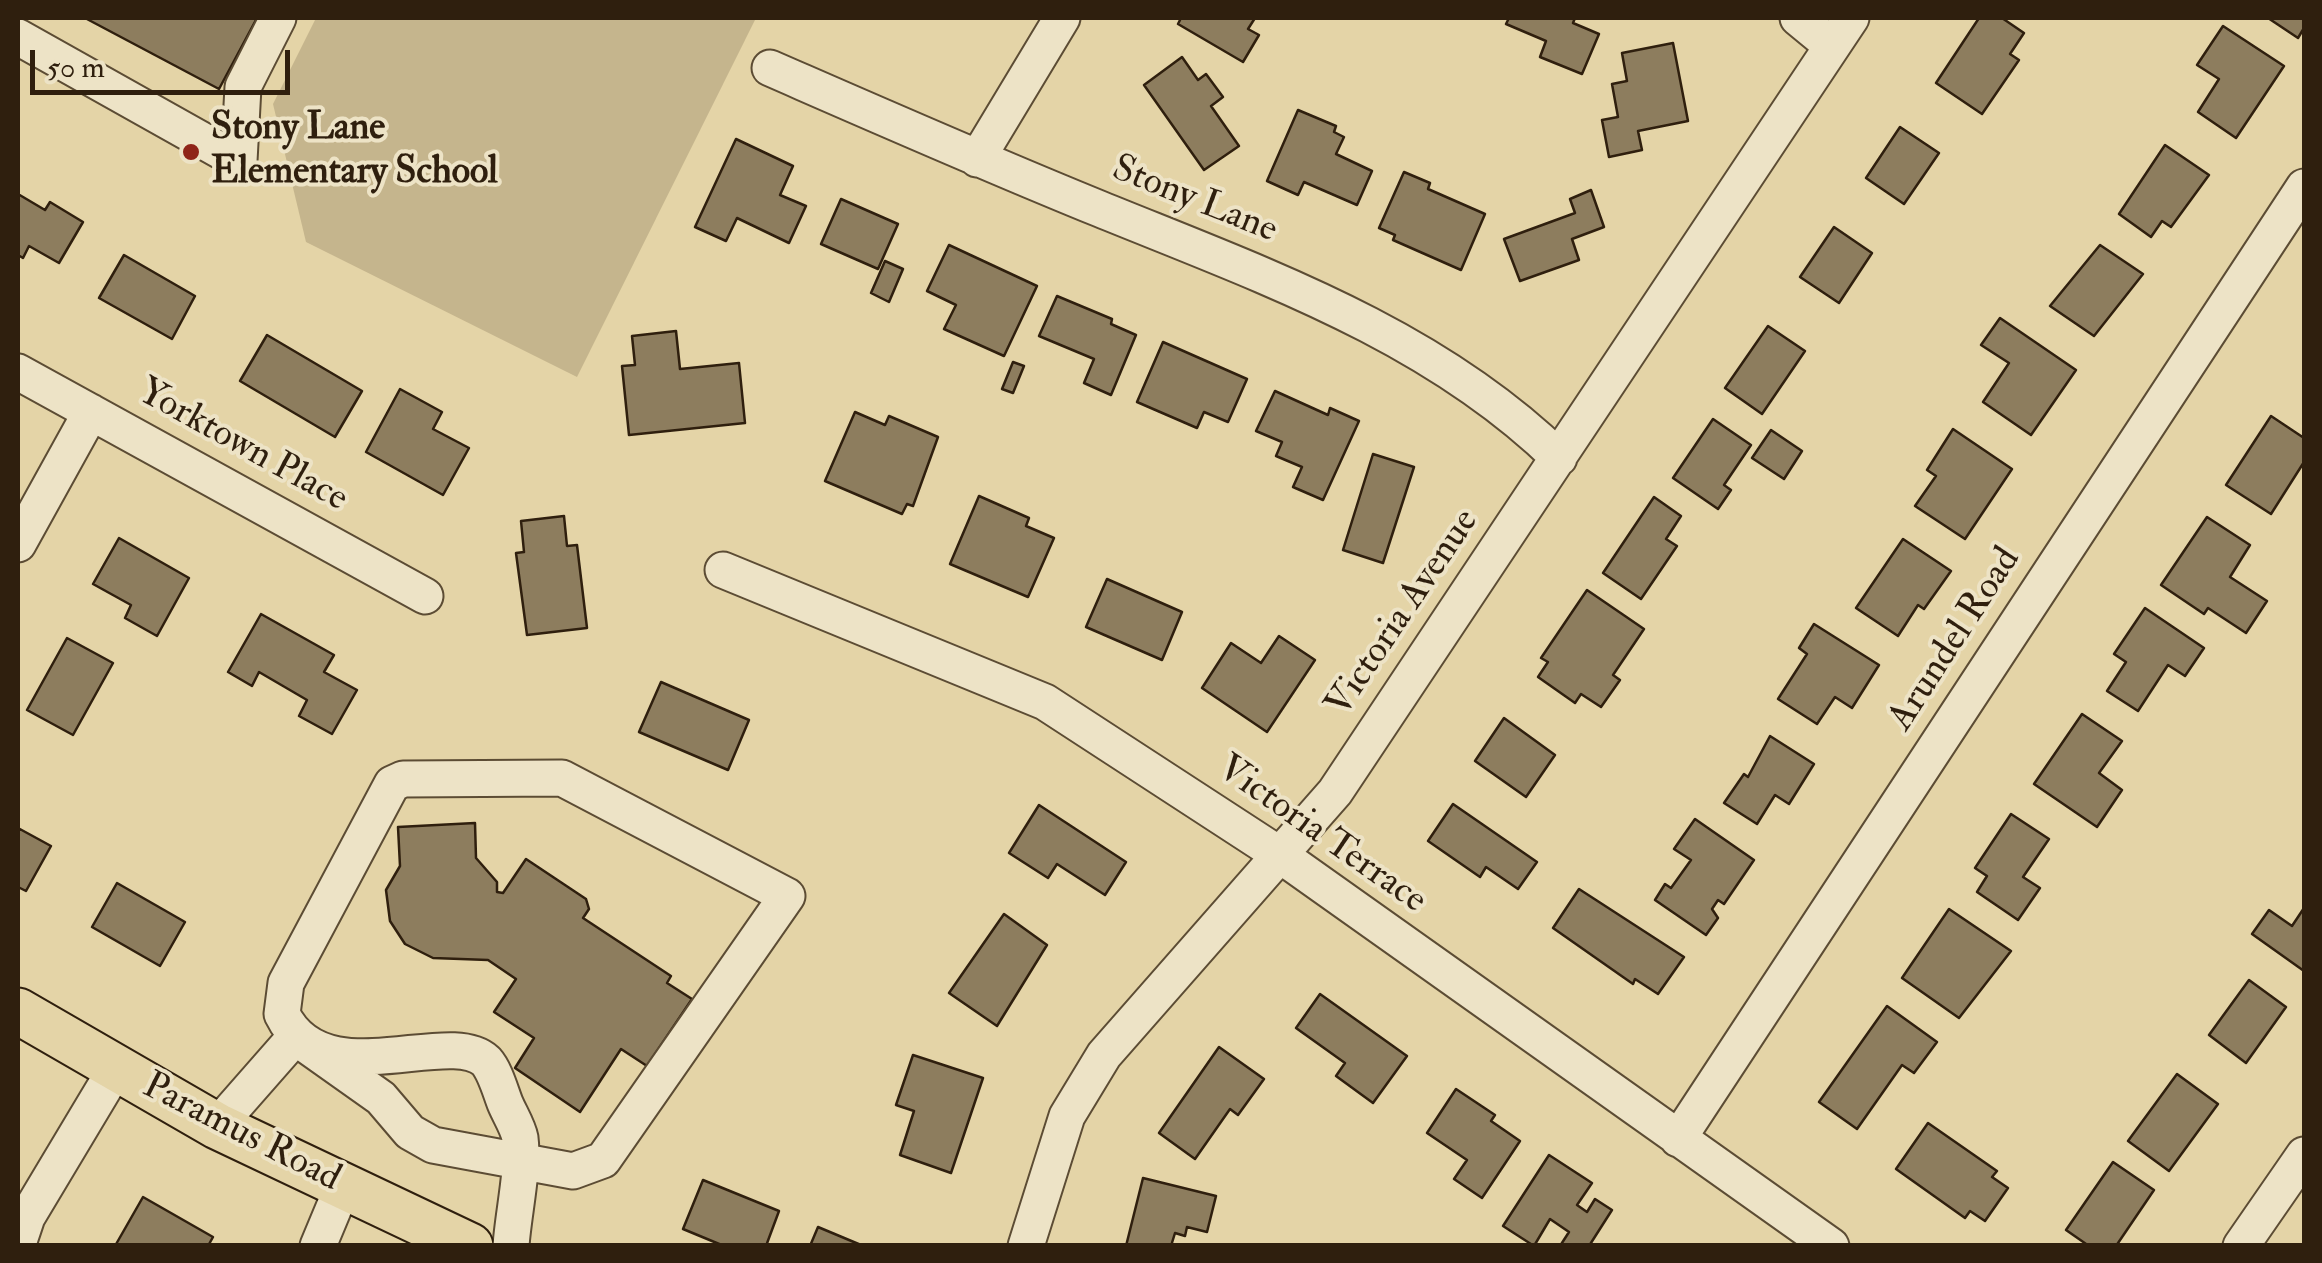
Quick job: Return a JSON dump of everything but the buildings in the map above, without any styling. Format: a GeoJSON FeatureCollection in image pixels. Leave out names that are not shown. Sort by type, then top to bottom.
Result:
{"type":"FeatureCollection","features":[{"type":"Feature","properties":{"kind":"main road","name":"Paramus Road"},"geometry":{"type":"LineString","coordinates":[[18,1011],[217,1126],[470,1246]]}},
{"type":"Feature","properties":{"kind":"street"},"geometry":{"type":"LineString","coordinates":[[18,37],[239,161],[243,87],[278,18]]}},
{"type":"Feature","properties":{"kind":"street"},"geometry":{"type":"LineString","coordinates":[[976,159],[1062,18]]}},
{"type":"Feature","properties":{"kind":"street"},"geometry":{"type":"LineString","coordinates":[[1798,18],[1842,32]]}},
{"type":"Feature","properties":{"kind":"street","name":"Victoria Avenue"},"geometry":{"type":"LineString","coordinates":[[1026,1246],[1067,1116],[1104,1054],[1334,792],[1842,32]]}},
{"type":"Feature","properties":{"kind":"street","name":"Stony Lane"},"geometry":{"type":"LineString","coordinates":[[770,68],[976,159],[1330,302],[1480,391],[1559,458]]}},
{"type":"Feature","properties":{"kind":"street","name":"Arundel Road"},"geometry":{"type":"LineString","coordinates":[[1678,1139],[2300,203]]}},
{"type":"Feature","properties":{"kind":"street","name":"Yorktown Place"},"geometry":{"type":"LineString","coordinates":[[18,372],[425,596]]}},
{"type":"Feature","properties":{"kind":"street"},"geometry":{"type":"LineString","coordinates":[[18,544],[91,412]]}},
{"type":"Feature","properties":{"kind":"street","name":"Victoria Terrace"},"geometry":{"type":"LineString","coordinates":[[722,570],[1045,702],[1280,855],[1831,1246]]}},
{"type":"Feature","properties":{"kind":"street"},"geometry":{"type":"LineString","coordinates":[[562,778],[787,896],[604,1160],[573,1171],[517,1174],[434,1146],[410,1132],[381,1098],[299,1039],[282,1014],[286,983],[392,784],[403,779],[562,778]]}},
{"type":"Feature","properties":{"kind":"street"},"geometry":{"type":"LineString","coordinates":[[299,1039],[374,1060],[467,1052],[489,1064],[520,1138],[511,1246]]}},
{"type":"Feature","properties":{"kind":"street"},"geometry":{"type":"LineString","coordinates":[[217,1126],[299,1039]]}},
{"type":"Feature","properties":{"kind":"street"},"geometry":{"type":"LineString","coordinates":[[18,1244],[27,1217],[116,1070]]}},
{"type":"Feature","properties":{"kind":"street"},"geometry":{"type":"LineString","coordinates":[[2240,1246],[2304,1155]]}},
{"type":"Feature","properties":{"kind":"street"},"geometry":{"type":"LineString","coordinates":[[318,1246],[342,1186]]}},
{"type":"Feature","properties":{"kind":"shaded area"},"geometry":{"type":"Polygon","coordinates":[[[316,18],[756,18],[577,377],[306,242],[273,104],[316,18]]]}},
{"type":"Feature","properties":{"kind":"place","name":"Stony Lane Elementary School"},"geometry":{"type":"Point","coordinates":[191,152]}}]}
